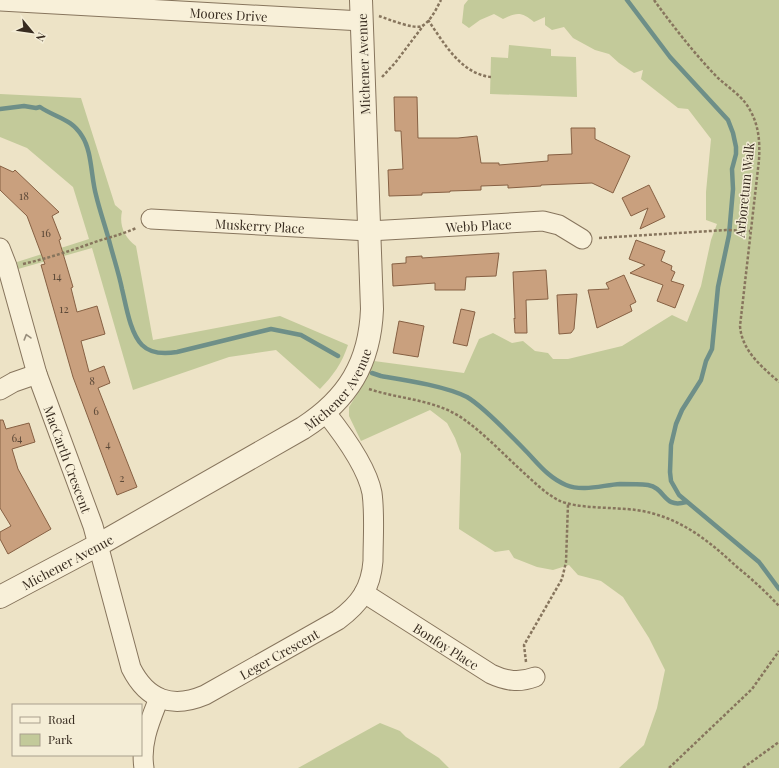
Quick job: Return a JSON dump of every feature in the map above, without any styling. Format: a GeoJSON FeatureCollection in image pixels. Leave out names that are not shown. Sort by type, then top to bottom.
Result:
{"type":"FeatureCollection","features":[{"type":"Feature","properties":{"kind":"street","name":"Michener Avenue"},"geometry":{"type":"LineString","coordinates":[[0,597],[98,545],[303,428],[326,413],[353,380],[364,356],[372,320],[364,90],[369,18],[361,0]]}},
{"type":"Feature","properties":{"kind":"street","name":"Moores Drive"},"geometry":{"type":"LineString","coordinates":[[0,1],[369,18]]}},
{"type":"Feature","properties":{"kind":"street","name":"Muskerry Place"},"geometry":{"type":"LineString","coordinates":[[151,219],[369,231]]}},
{"type":"Feature","properties":{"kind":"street","name":"Webb Place"},"geometry":{"type":"LineString","coordinates":[[369,231],[543,221],[560,225],[577,234],[582,239]]}},
{"type":"Feature","properties":{"kind":"street","name":"MacCarth Crescent"},"geometry":{"type":"LineString","coordinates":[[0,248],[7,266],[37,374],[90,519],[98,545]]}},
{"type":"Feature","properties":{"kind":"street"},"geometry":{"type":"LineString","coordinates":[[0,390],[14,382],[37,374]]}},
{"type":"Feature","properties":{"kind":"street","name":"Leger Crescent"},"geometry":{"type":"LineString","coordinates":[[98,545],[132,668],[142,685],[159,698],[182,702],[194,700],[338,620],[357,604],[364,593],[372,571],[374,561],[371,491],[364,471],[353,451],[326,413]]}},
{"type":"Feature","properties":{"kind":"street","name":"Bonfoy Place"},"geometry":{"type":"LineString","coordinates":[[364,593],[491,674],[508,681],[522,681],[535,678]]}},
{"type":"Feature","properties":{"kind":"street"},"geometry":{"type":"LineString","coordinates":[[144,768],[142,747],[145,734],[159,698]]}},
{"type":"Feature","properties":{"kind":"path"},"geometry":{"type":"LineString","coordinates":[[364,90],[376,83],[386,73],[408,47],[441,0]]}},
{"type":"Feature","properties":{"kind":"path","name":"Arboretum Walk"},"geometry":{"type":"LineString","coordinates":[[654,0],[667,19],[717,77],[744,100],[754,118],[758,133],[759,149],[741,309],[740,332],[744,343],[755,360],[779,382]]}},
{"type":"Feature","properties":{"kind":"path"},"geometry":{"type":"LineString","coordinates":[[369,18],[411,26],[422,26]]}},
{"type":"Feature","properties":{"kind":"path"},"geometry":{"type":"LineString","coordinates":[[428,20],[452,52],[465,66],[478,74],[491,77]]}},
{"type":"Feature","properties":{"kind":"path"},"geometry":{"type":"LineString","coordinates":[[7,266],[24,264],[65,253],[128,232],[151,219]]}},
{"type":"Feature","properties":{"kind":"path"},"geometry":{"type":"LineString","coordinates":[[582,239],[719,230],[750,231]]}},
{"type":"Feature","properties":{"kind":"path"},"geometry":{"type":"LineString","coordinates":[[353,380],[373,390],[436,405],[459,416],[483,435],[535,484],[552,496],[568,504],[616,507],[646,511],[675,521],[705,538],[752,579],[779,606]]}},
{"type":"Feature","properties":{"kind":"path"},"geometry":{"type":"LineString","coordinates":[[535,678],[526,662],[524,645],[530,632],[559,587],[562,579],[566,562],[568,504]]}},
{"type":"Feature","properties":{"kind":"path"},"geometry":{"type":"LineString","coordinates":[[669,768],[752,689],[779,651]]}},
{"type":"Feature","properties":{"kind":"path"},"geometry":{"type":"LineString","coordinates":[[743,768],[779,742]]}},
{"type":"Feature","properties":{"kind":"green space"},"geometry":{"type":"Polygon","coordinates":[[[468,0],[779,0],[779,768],[619,768],[644,745],[657,708],[665,670],[649,638],[623,597],[601,581],[578,575],[569,565],[553,570],[537,567],[514,558],[509,550],[495,552],[459,529],[461,454],[447,423],[430,410],[361,441],[349,416],[349,407],[364,383],[374,361],[464,373],[479,339],[493,333],[512,343],[523,341],[535,351],[548,353],[553,359],[568,359],[622,346],[672,315],[687,322],[701,286],[711,240],[717,224],[706,220],[706,192],[711,139],[688,109],[678,108],[641,79],[643,70],[634,73],[609,54],[595,50],[573,38],[564,27],[552,30],[545,25],[545,17],[534,22],[526,16],[519,14],[503,19],[494,14],[480,20],[469,28],[462,23],[464,5],[468,0]]]}},
{"type":"Feature","properties":{"kind":"green space"},"geometry":{"type":"Polygon","coordinates":[[[509,45],[551,49],[551,56],[576,57],[577,97],[490,94],[491,57],[508,58],[509,45]]]}},
{"type":"Feature","properties":{"kind":"green space"},"geometry":{"type":"Polygon","coordinates":[[[0,94],[81,98],[115,205],[122,211],[121,221],[123,230],[128,239],[136,246],[153,340],[280,316],[348,345],[340,363],[325,384],[320,389],[276,350],[229,357],[133,390],[92,248],[18,269],[17,262],[89,239],[73,187],[27,148],[0,137],[0,94]]]}},
{"type":"Feature","properties":{"kind":"green space"},"geometry":{"type":"Polygon","coordinates":[[[380,723],[400,731],[406,737],[439,758],[449,768],[298,768],[380,723]]]}},
{"type":"Feature","properties":{"kind":"building"},"geometry":{"type":"Polygon","coordinates":[[[394,97],[417,97],[418,138],[458,138],[477,136],[481,163],[499,163],[499,165],[548,161],[548,155],[572,154],[571,128],[595,128],[595,139],[630,156],[613,193],[592,183],[508,188],[508,185],[481,186],[481,190],[389,196],[388,170],[403,169],[401,131],[395,131],[394,97]]]}},
{"type":"Feature","properties":{"kind":"building"},"geometry":{"type":"Polygon","coordinates":[[[0,166],[13,172],[15,170],[59,212],[52,216],[61,239],[59,240],[73,287],[71,288],[77,312],[97,306],[105,334],[81,341],[89,372],[104,366],[110,383],[98,388],[137,487],[117,495],[73,377],[41,265],[45,264],[27,216],[0,190],[0,166]]]}},
{"type":"Feature","properties":{"kind":"building"},"geometry":{"type":"Polygon","coordinates":[[[649,185],[665,217],[640,229],[648,208],[631,216],[622,198],[649,185]]]}},
{"type":"Feature","properties":{"kind":"building"},"geometry":{"type":"Polygon","coordinates":[[[636,240],[665,251],[661,261],[672,266],[671,270],[675,272],[671,281],[684,285],[675,308],[657,301],[663,285],[630,273],[645,265],[629,259],[636,240]]]}},
{"type":"Feature","properties":{"kind":"building"},"geometry":{"type":"Polygon","coordinates":[[[499,253],[496,276],[466,277],[465,290],[435,290],[435,283],[393,286],[392,264],[406,263],[406,257],[422,256],[422,258],[499,253]]]}},
{"type":"Feature","properties":{"kind":"building"},"geometry":{"type":"Polygon","coordinates":[[[546,270],[548,299],[526,300],[527,333],[515,333],[513,272],[546,270]]]}},
{"type":"Feature","properties":{"kind":"building"},"geometry":{"type":"Polygon","coordinates":[[[624,275],[636,302],[630,305],[632,311],[597,328],[588,290],[609,289],[606,283],[624,275]]]}},
{"type":"Feature","properties":{"kind":"building"},"geometry":{"type":"Polygon","coordinates":[[[577,294],[574,329],[571,333],[559,334],[557,295],[577,294]]]}},
{"type":"Feature","properties":{"kind":"building"},"geometry":{"type":"Polygon","coordinates":[[[461,309],[475,312],[467,346],[453,343],[461,309]]]}},
{"type":"Feature","properties":{"kind":"building"},"geometry":{"type":"Polygon","coordinates":[[[399,321],[424,326],[418,357],[393,353],[399,321]]]}},
{"type":"Feature","properties":{"kind":"building"},"geometry":{"type":"Polygon","coordinates":[[[0,420],[3,420],[6,429],[29,423],[35,442],[12,449],[18,469],[51,529],[8,554],[0,539],[0,532],[11,526],[0,508],[0,420]]]}},
{"type":"Feature","properties":{"kind":"waterway"},"geometry":{"type":"LineString","coordinates":[[627,0],[670,57],[728,120],[736,147],[736,154],[732,169],[733,189],[729,235],[718,287],[712,349],[706,361],[701,380],[682,410],[676,424],[671,445],[671,481],[679,495],[759,562],[779,589]]}},
{"type":"Feature","properties":{"kind":"waterway"},"geometry":{"type":"LineString","coordinates":[[0,109],[24,106],[36,108],[40,107],[73,125],[82,136],[88,149],[94,188],[118,272],[131,326],[138,340],[146,348],[158,353],[177,352],[271,329],[301,335],[338,356]]}},
{"type":"Feature","properties":{"kind":"waterway"},"geometry":{"type":"LineString","coordinates":[[372,373],[448,390],[474,401],[543,469],[553,478],[566,485],[579,488],[620,484],[648,485],[654,487],[673,503],[686,502]]}}]}
